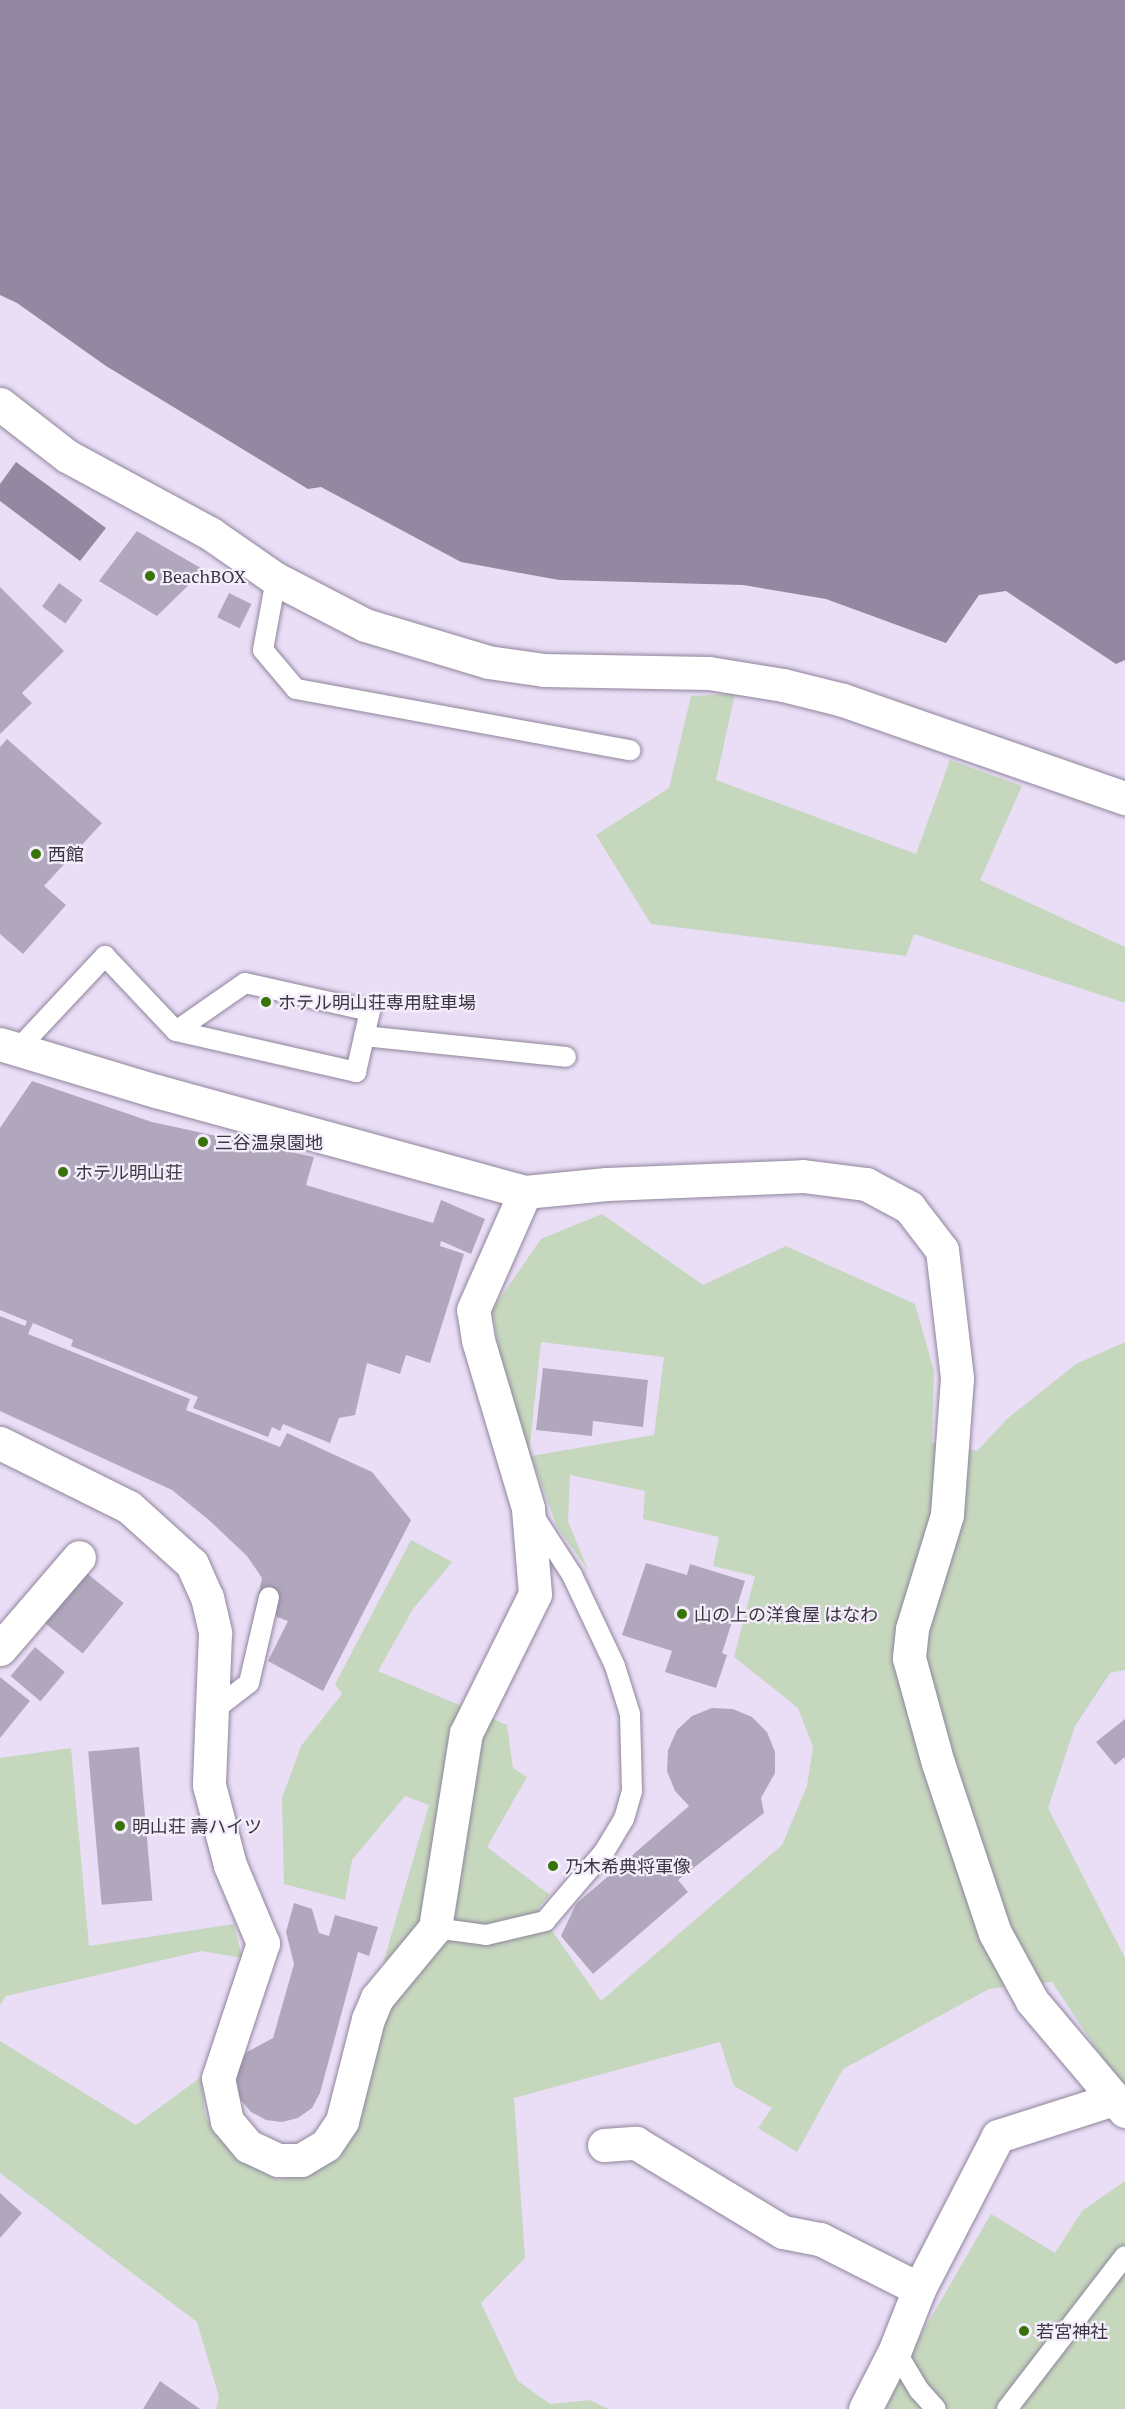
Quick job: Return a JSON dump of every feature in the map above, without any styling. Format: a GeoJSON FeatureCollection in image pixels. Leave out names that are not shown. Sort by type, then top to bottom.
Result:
{"type":"FeatureCollection","features":[{"type":"Feature","properties":{"kind":"street"},"geometry":{"type":"LineString","coordinates":[[0,404],[67,456],[211,534],[276,579],[365,624],[477,659],[544,670],[709,673],[783,685],[843,700],[1125,798]]}},
{"type":"Feature","properties":{"kind":"street"},"geometry":{"type":"LineString","coordinates":[[8,1047],[525,1192],[607,1184],[803,1176],[866,1184],[909,1207],[942,1250],[957,1378],[947,1515],[912,1629],[909,1658],[938,1763],[995,1934],[1032,2001],[1120,2105],[998,2136],[920,2289],[896,2350],[865,2409]]}},
{"type":"Feature","properties":{"kind":"street"},"geometry":{"type":"LineString","coordinates":[[0,1443],[129,1507],[192,1564],[207,1597],[215,1633],[210,1713],[209,1785],[230,1865],[263,1943],[218,2078],[227,2121],[248,2146],[278,2160],[302,2160],[326,2145],[342,2121],[368,2019],[377,1998],[435,1928],[466,1733],[535,1594],[528,1508],[478,1340],[473,1310],[525,1192]]}},
{"type":"Feature","properties":{"kind":"street"},"geometry":{"type":"LineString","coordinates":[[0,1648],[79,1557]]}},
{"type":"Feature","properties":{"kind":"street"},"geometry":{"type":"LineString","coordinates":[[604,2145],[636,2143],[783,2232],[820,2239],[920,2289]]}},
{"type":"Feature","properties":{"kind":"lane"},"geometry":{"type":"LineString","coordinates":[[276,579],[263,650],[296,688],[630,750]]}},
{"type":"Feature","properties":{"kind":"lane"},"geometry":{"type":"LineString","coordinates":[[8,1047],[105,956],[176,1031],[356,1072],[369,1011],[245,983],[176,1031]]}},
{"type":"Feature","properties":{"kind":"lane"},"geometry":{"type":"LineString","coordinates":[[364,1036],[566,1057]]}},
{"type":"Feature","properties":{"kind":"lane"},"geometry":{"type":"LineString","coordinates":[[435,1928],[486,1935],[545,1921],[604,1852],[624,1819],[632,1791],[630,1714],[615,1666],[572,1575],[528,1508]]}},
{"type":"Feature","properties":{"kind":"lane"},"geometry":{"type":"LineString","coordinates":[[210,1713],[249,1683],[269,1597]]}},
{"type":"Feature","properties":{"kind":"lane"},"geometry":{"type":"LineString","coordinates":[[1007,2409],[1125,2256]]}},
{"type":"Feature","properties":{"kind":"lane"},"geometry":{"type":"LineString","coordinates":[[896,2350],[919,2390],[936,2409]]}},
{"type":"Feature","properties":{"kind":"green space"},"geometry":{"type":"Polygon","coordinates":[[[735,694],[716,780],[916,854],[950,760],[1022,786],[980,880],[1125,947],[1125,1003],[914,934],[906,956],[651,924],[596,835],[669,788],[691,696],[735,694]]]}},
{"type":"Feature","properties":{"kind":"green space"},"geometry":{"type":"Polygon","coordinates":[[[602,1214],[703,1285],[786,1246],[915,1304],[934,1371],[932,1443],[977,1451],[1008,1418],[1076,1364],[1125,1342],[1125,1670],[1110,1673],[1075,1726],[1048,1808],[1125,1958],[1125,2092],[1052,1982],[989,1989],[843,2069],[797,2152],[758,2128],[772,2108],[734,2086],[720,2042],[514,2098],[525,2258],[481,2303],[518,2381],[550,2404],[590,2400],[608,2409],[216,2409],[219,2397],[197,2322],[0,2173],[0,2041],[136,2125],[201,2077],[205,2114],[214,2133],[238,2159],[278,2180],[312,2172],[339,2159],[359,2126],[388,2005],[407,1982],[422,1974],[384,1960],[429,1805],[405,1796],[352,1860],[345,1900],[284,1884],[282,1798],[301,1746],[342,1694],[335,1684],[411,1540],[452,1562],[413,1609],[378,1671],[507,1725],[513,1768],[527,1777],[487,1847],[550,1895],[537,1909],[601,2001],[782,1845],[807,1786],[813,1747],[798,1708],[734,1657],[755,1576],[713,1566],[719,1537],[643,1519],[645,1491],[570,1475],[568,1521],[588,1570],[557,1527],[531,1456],[654,1435],[664,1357],[541,1342],[529,1453],[508,1403],[492,1310],[541,1239],[602,1214]]]}},
{"type":"Feature","properties":{"kind":"green space"},"geometry":{"type":"Polygon","coordinates":[[[71,1748],[89,1946],[234,1924],[242,1958],[202,1951],[6,1996],[0,2005],[0,1758],[71,1748]]]}},
{"type":"Feature","properties":{"kind":"green space","name":"若宮神社"},"geometry":{"type":"Polygon","coordinates":[[[1125,2181],[1125,2409],[878,2409],[991,2214],[1055,2253],[1082,2211],[1125,2181]]]}},
{"type":"Feature","properties":{"kind":"shaded area"},"geometry":{"type":"Polygon","coordinates":[[[0,0],[1125,0],[1125,660],[1116,664],[1006,591],[979,595],[946,643],[826,599],[743,585],[559,580],[461,562],[321,487],[308,489],[106,366],[17,303],[0,295],[0,0]]]}},
{"type":"Feature","properties":{"kind":"shaded area"},"geometry":{"type":"Polygon","coordinates":[[[16,462],[106,528],[80,561],[0,501],[0,484],[16,462]]]}},
{"type":"Feature","properties":{"kind":"building","name":"BeachBOX"},"geometry":{"type":"Polygon","coordinates":[[[137,531],[204,570],[157,616],[99,581],[137,531]]]}},
{"type":"Feature","properties":{"kind":"building"},"geometry":{"type":"Polygon","coordinates":[[[59,583],[82,600],[65,624],[42,606],[59,583]]]}},
{"type":"Feature","properties":{"kind":"building"},"geometry":{"type":"Polygon","coordinates":[[[0,587],[64,651],[22,693],[32,703],[0,734],[0,587]]]}},
{"type":"Feature","properties":{"kind":"building"},"geometry":{"type":"Polygon","coordinates":[[[229,593],[251,604],[240,628],[217,617],[229,593]]]}},
{"type":"Feature","properties":{"kind":"building","name":"西館"},"geometry":{"type":"Polygon","coordinates":[[[7,739],[102,823],[44,886],[66,905],[23,954],[0,934],[0,747],[7,739]]]}},
{"type":"Feature","properties":{"kind":"building"},"geometry":{"type":"Polygon","coordinates":[[[32,1081],[152,1122],[314,1157],[306,1185],[433,1223],[441,1200],[485,1219],[471,1254],[441,1241],[440,1246],[464,1254],[430,1363],[406,1355],[400,1374],[367,1363],[355,1415],[339,1418],[330,1443],[283,1424],[280,1431],[272,1427],[268,1437],[193,1408],[198,1397],[71,1346],[73,1340],[33,1323],[28,1334],[190,1399],[186,1410],[280,1447],[287,1433],[372,1472],[411,1520],[323,1691],[268,1661],[288,1621],[277,1617],[274,1608],[240,1681],[262,1578],[247,1556],[210,1521],[172,1490],[0,1411],[0,1316],[25,1326],[27,1321],[0,1310],[0,1128],[32,1081]]]}},
{"type":"Feature","properties":{"kind":"building"},"geometry":{"type":"Polygon","coordinates":[[[543,1368],[648,1380],[643,1427],[593,1421],[592,1436],[536,1430],[543,1368]]]}},
{"type":"Feature","properties":{"kind":"building","name":"山の上の洋食屋 はなわ"},"geometry":{"type":"Polygon","coordinates":[[[646,1563],[687,1575],[690,1564],[745,1581],[722,1653],[727,1655],[716,1688],[665,1672],[672,1651],[622,1635],[646,1563]]]}},
{"type":"Feature","properties":{"kind":"building"},"geometry":{"type":"Polygon","coordinates":[[[84,1571],[124,1603],[83,1654],[43,1622],[84,1571]]]}},
{"type":"Feature","properties":{"kind":"building"},"geometry":{"type":"Polygon","coordinates":[[[35,1647],[65,1672],[40,1701],[11,1676],[35,1647]]]}},
{"type":"Feature","properties":{"kind":"building"},"geometry":{"type":"Polygon","coordinates":[[[0,1677],[30,1701],[0,1738],[0,1677]]]}},
{"type":"Feature","properties":{"kind":"building"},"geometry":{"type":"Polygon","coordinates":[[[712,1708],[733,1709],[752,1717],[767,1732],[775,1752],[775,1773],[761,1798],[764,1813],[678,1880],[688,1892],[593,1974],[561,1936],[576,1904],[689,1806],[675,1791],[667,1771],[668,1750],[677,1730],[692,1716],[712,1708]]]}},
{"type":"Feature","properties":{"kind":"building"},"geometry":{"type":"Polygon","coordinates":[[[1125,1719],[1125,1757],[1115,1765],[1096,1742],[1125,1719]]]}},
{"type":"Feature","properties":{"kind":"building","name":"明山荘 壽ハイツ"},"geometry":{"type":"Polygon","coordinates":[[[139,1747],[152,1900],[102,1905],[88,1751],[139,1747]]]}},
{"type":"Feature","properties":{"kind":"building"},"geometry":{"type":"Polygon","coordinates":[[[294,1903],[312,1909],[319,1933],[329,1936],[335,1915],[378,1927],[369,1956],[358,1952],[320,2093],[312,2108],[298,2118],[282,2122],[266,2120],[251,2112],[240,2099],[237,2083],[238,2066],[247,2052],[273,2038],[294,1964],[286,1932],[294,1903]]]}},
{"type":"Feature","properties":{"kind":"building"},"geometry":{"type":"Polygon","coordinates":[[[0,2193],[22,2213],[0,2238],[0,2193]]]}},
{"type":"Feature","properties":{"kind":"building"},"geometry":{"type":"Polygon","coordinates":[[[160,2381],[200,2409],[143,2409],[160,2381]]]}},
{"type":"Feature","properties":{"kind":"place","name":"BeachBOX"},"geometry":{"type":"Point","coordinates":[150,576]}},
{"type":"Feature","properties":{"kind":"place","name":"西館"},"geometry":{"type":"Point","coordinates":[36,854]}},
{"type":"Feature","properties":{"kind":"place","name":"ホテル明山荘専用駐車場"},"geometry":{"type":"Point","coordinates":[266,1002]}},
{"type":"Feature","properties":{"kind":"place","name":"三谷温泉園地"},"geometry":{"type":"Point","coordinates":[203,1142]}},
{"type":"Feature","properties":{"kind":"place","name":"ホテル明山荘"},"geometry":{"type":"Point","coordinates":[63,1172]}},
{"type":"Feature","properties":{"kind":"place","name":"山の上の洋食屋 はなわ"},"geometry":{"type":"Point","coordinates":[682,1614]}},
{"type":"Feature","properties":{"kind":"place","name":"明山荘 壽ハイツ"},"geometry":{"type":"Point","coordinates":[120,1826]}},
{"type":"Feature","properties":{"kind":"place","name":"乃木希典将軍像"},"geometry":{"type":"Point","coordinates":[553,1866]}},
{"type":"Feature","properties":{"kind":"place","name":"若宮神社"},"geometry":{"type":"Point","coordinates":[1024,2331]}}]}
